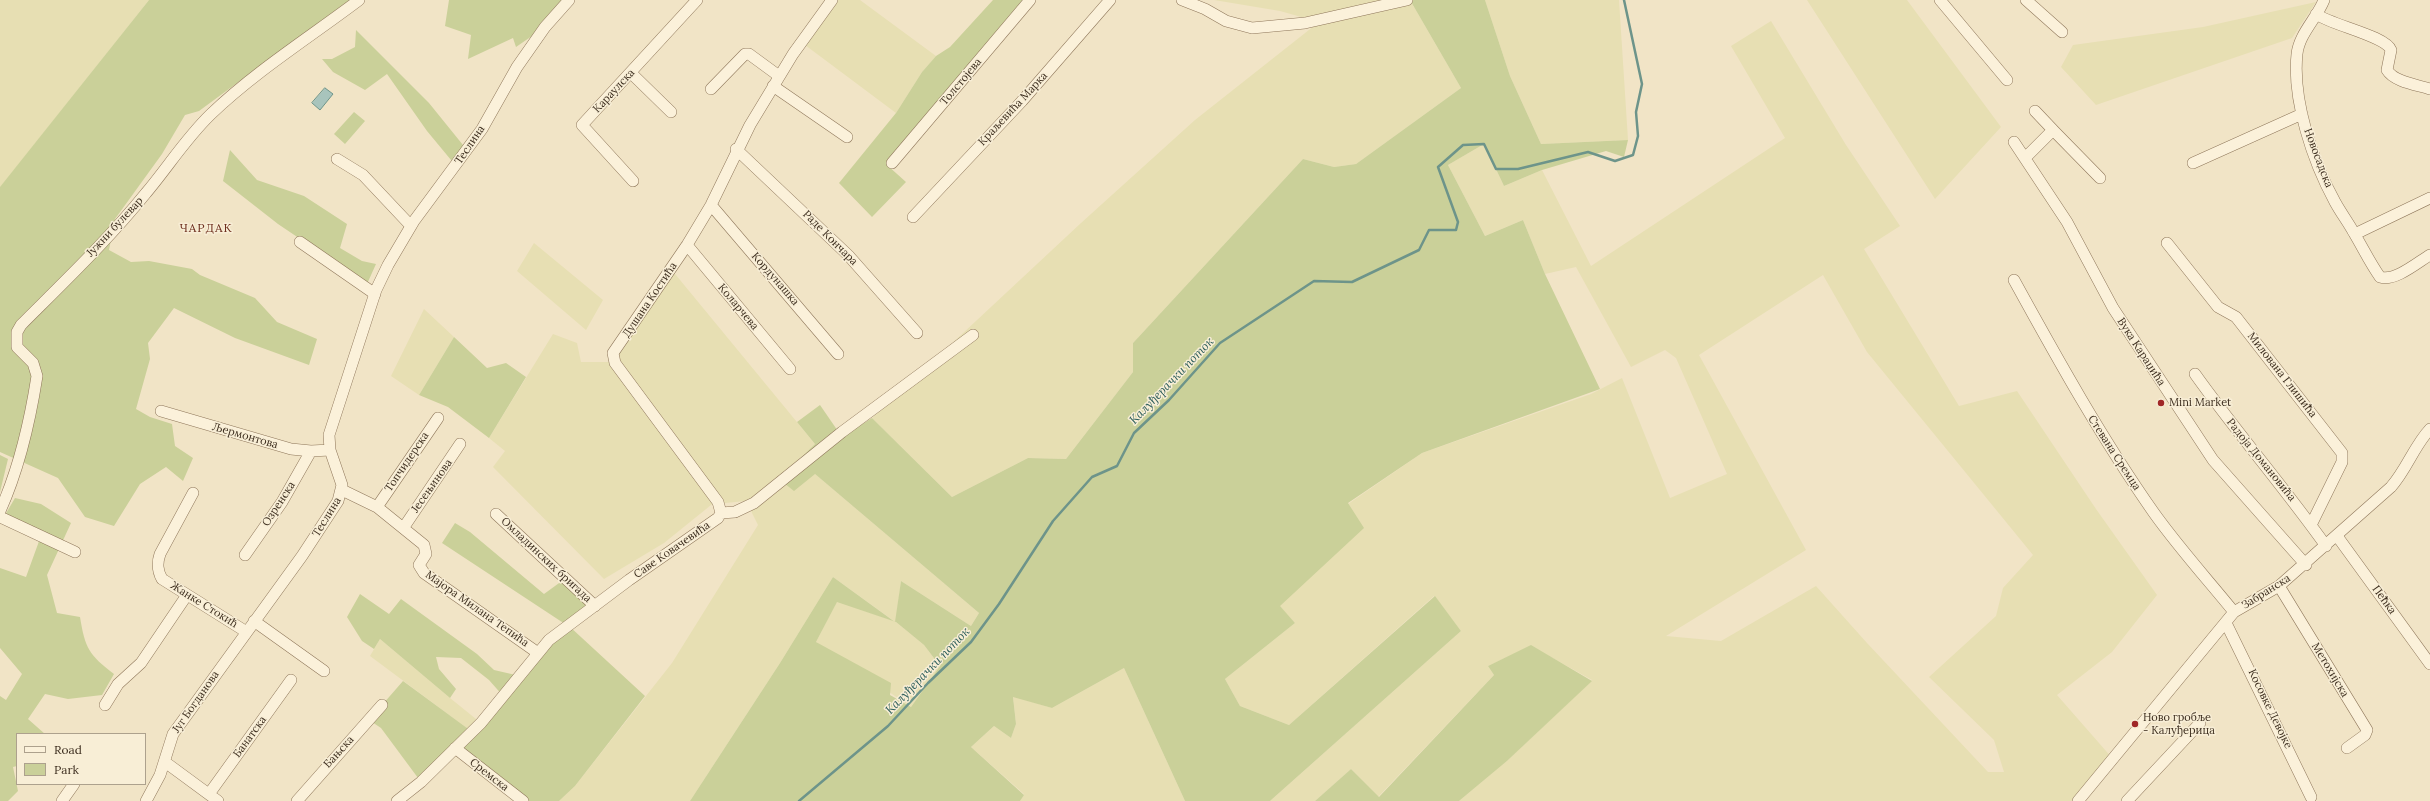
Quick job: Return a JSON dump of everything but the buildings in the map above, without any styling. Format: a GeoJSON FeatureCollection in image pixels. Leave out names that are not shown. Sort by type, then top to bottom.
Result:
{"type":"FeatureCollection","features":[{"type":"Feature","properties":{"kind":"street","name":"Јужни булевар"},"geometry":{"type":"LineString","coordinates":[[0,510],[9,490],[19,456],[37,376],[32,363],[17,347],[17,332],[21,325],[123,220],[146,194],[172,158],[210,114],[231,96],[359,0]]}},
{"type":"Feature","properties":{"kind":"street","name":"Теслина"},"geometry":{"type":"LineString","coordinates":[[245,631],[254,621],[329,516],[342,490],[337,467],[330,450],[328,440],[332,422],[375,294],[388,265],[411,226],[467,150],[517,67],[541,32],[569,0]]}},
{"type":"Feature","properties":{"kind":"street","name":"Караулска"},"geometry":{"type":"LineString","coordinates":[[633,181],[582,125],[698,0]]}},
{"type":"Feature","properties":{"kind":"street","name":"Душана Костића"},"geometry":{"type":"LineString","coordinates":[[721,513],[718,502],[614,362],[614,353],[687,245],[711,205],[736,149],[776,81],[832,0]]}},
{"type":"Feature","properties":{"kind":"street","name":"Толстојева"},"geometry":{"type":"LineString","coordinates":[[892,163],[1030,0]]}},
{"type":"Feature","properties":{"kind":"street","name":"Краљевића Марка"},"geometry":{"type":"LineString","coordinates":[[913,217],[1022,101],[1110,0]]}},
{"type":"Feature","properties":{"kind":"street"},"geometry":{"type":"LineString","coordinates":[[1182,0],[1242,27],[1260,28],[1305,23],[1407,0]]}},
{"type":"Feature","properties":{"kind":"street"},"geometry":{"type":"LineString","coordinates":[[1940,0],[2007,80]]}},
{"type":"Feature","properties":{"kind":"street"},"geometry":{"type":"LineString","coordinates":[[2026,0],[2062,32]]}},
{"type":"Feature","properties":{"kind":"street","name":"Новосадска"},"geometry":{"type":"LineString","coordinates":[[2324,0],[2305,32],[2297,53],[2298,93],[2302,114],[2319,164],[2335,201],[2355,234],[2367,260],[2383,278],[2401,273],[2430,255]]}},
{"type":"Feature","properties":{"kind":"street"},"geometry":{"type":"LineString","coordinates":[[2316,14],[2327,22],[2384,42],[2391,50],[2387,70],[2394,77],[2430,89]]}},
{"type":"Feature","properties":{"kind":"street"},"geometry":{"type":"LineString","coordinates":[[710,89],[745,54],[749,54],[776,81],[847,137]]}},
{"type":"Feature","properties":{"kind":"street"},"geometry":{"type":"LineString","coordinates":[[631,73],[671,112]]}},
{"type":"Feature","properties":{"kind":"street"},"geometry":{"type":"LineString","coordinates":[[2035,111],[2100,178]]}},
{"type":"Feature","properties":{"kind":"street"},"geometry":{"type":"LineString","coordinates":[[2193,163],[2302,114]]}},
{"type":"Feature","properties":{"kind":"street"},"geometry":{"type":"LineString","coordinates":[[2025,158],[2053,130]]}},
{"type":"Feature","properties":{"kind":"street","name":"Вука Караџића"},"geometry":{"type":"LineString","coordinates":[[2014,142],[2067,222],[2113,308],[2213,460],[2306,565]]}},
{"type":"Feature","properties":{"kind":"street","name":"Раде Кончара"},"geometry":{"type":"LineString","coordinates":[[736,149],[848,255],[917,333]]}},
{"type":"Feature","properties":{"kind":"street"},"geometry":{"type":"LineString","coordinates":[[337,159],[363,175],[411,226]]}},
{"type":"Feature","properties":{"kind":"street"},"geometry":{"type":"LineString","coordinates":[[2355,234],[2430,198]]}},
{"type":"Feature","properties":{"kind":"street","name":"Кордунашка"},"geometry":{"type":"LineString","coordinates":[[711,205],[838,354]]}},
{"type":"Feature","properties":{"kind":"street"},"geometry":{"type":"LineString","coordinates":[[300,242],[375,294]]}},
{"type":"Feature","properties":{"kind":"street","name":"Милована Глишића"},"geometry":{"type":"LineString","coordinates":[[2167,243],[2218,307],[2236,317],[2342,454],[2342,462],[2311,525]]}},
{"type":"Feature","properties":{"kind":"street","name":"Коларчева"},"geometry":{"type":"LineString","coordinates":[[687,245],[790,369]]}},
{"type":"Feature","properties":{"kind":"street","name":"Стевана Сремца"},"geometry":{"type":"LineString","coordinates":[[2014,280],[2062,367],[2120,462],[2155,514],[2234,612]]}},
{"type":"Feature","properties":{"kind":"street"},"geometry":{"type":"LineString","coordinates":[[721,513],[735,512],[754,503],[842,432],[973,334]]}},
{"type":"Feature","properties":{"kind":"street","name":"Радоја Домановића"},"geometry":{"type":"LineString","coordinates":[[2195,374],[2240,436],[2293,499],[2326,546]]}},
{"type":"Feature","properties":{"kind":"street","name":"Љермонтова"},"geometry":{"type":"LineString","coordinates":[[161,411],[291,449],[311,451],[330,450]]}},
{"type":"Feature","properties":{"kind":"street","name":"Топчидерска"},"geometry":{"type":"LineString","coordinates":[[377,507],[438,418]]}},
{"type":"Feature","properties":{"kind":"street","name":"Забранска"},"geometry":{"type":"LineString","coordinates":[[2078,801],[2234,612],[2279,586],[2306,565],[2400,477],[2418,445],[2430,429]]}},
{"type":"Feature","properties":{"kind":"street","name":"Јесењинова"},"geometry":{"type":"LineString","coordinates":[[404,527],[460,444]]}},
{"type":"Feature","properties":{"kind":"street","name":"Озренска"},"geometry":{"type":"LineString","coordinates":[[245,555],[282,502],[311,451]]}},
{"type":"Feature","properties":{"kind":"street","name":"Мајора Милана Тепића"},"geometry":{"type":"LineString","coordinates":[[342,490],[377,507],[404,527],[424,546],[426,554],[420,565],[424,573],[538,652]]}},
{"type":"Feature","properties":{"kind":"street","name":"Жанке Стокић"},"geometry":{"type":"LineString","coordinates":[[193,493],[160,554],[157,564],[162,579],[245,631]]}},
{"type":"Feature","properties":{"kind":"street","name":"Саве Ковачевића"},"geometry":{"type":"LineString","coordinates":[[397,801],[455,748],[504,697],[549,640],[718,518],[721,513]]}},
{"type":"Feature","properties":{"kind":"street","name":"Омладинских бригада"},"geometry":{"type":"LineString","coordinates":[[496,514],[595,606]]}},
{"type":"Feature","properties":{"kind":"street"},"geometry":{"type":"LineString","coordinates":[[0,517],[75,552]]}},
{"type":"Feature","properties":{"kind":"street","name":"Пећка"},"geometry":{"type":"LineString","coordinates":[[2337,536],[2430,664]]}},
{"type":"Feature","properties":{"kind":"street","name":"Метохијска"},"geometry":{"type":"LineString","coordinates":[[2279,586],[2367,730],[2365,735],[2347,748]]}},
{"type":"Feature","properties":{"kind":"street"},"geometry":{"type":"LineString","coordinates":[[105,705],[118,684],[141,663],[188,596]]}},
{"type":"Feature","properties":{"kind":"street"},"geometry":{"type":"LineString","coordinates":[[254,621],[324,671]]}},
{"type":"Feature","properties":{"kind":"street","name":"Косовке Девојке"},"geometry":{"type":"LineString","coordinates":[[2226,623],[2311,797]]}},
{"type":"Feature","properties":{"kind":"street","name":"Југ Богданова"},"geometry":{"type":"LineString","coordinates":[[146,801],[155,786],[165,762],[173,734],[245,631]]}},
{"type":"Feature","properties":{"kind":"street","name":"Банатска"},"geometry":{"type":"LineString","coordinates":[[214,798],[291,680]]}},
{"type":"Feature","properties":{"kind":"street","name":"Бањска"},"geometry":{"type":"LineString","coordinates":[[297,801],[382,705]]}},
{"type":"Feature","properties":{"kind":"street"},"geometry":{"type":"LineString","coordinates":[[2127,801],[2200,723]]}},
{"type":"Feature","properties":{"kind":"street","name":"Сремска"},"geometry":{"type":"LineString","coordinates":[[455,748],[523,801]]}},
{"type":"Feature","properties":{"kind":"street"},"geometry":{"type":"LineString","coordinates":[[165,762],[214,798]]}},
{"type":"Feature","properties":{"kind":"street"},"geometry":{"type":"LineString","coordinates":[[62,801],[73,785]]}},
{"type":"Feature","properties":{"kind":"shaded area"},"geometry":{"type":"Polygon","coordinates":[[[0,0],[149,0],[0,188],[0,0]]]}},
{"type":"Feature","properties":{"kind":"shaded area"},"geometry":{"type":"Polygon","coordinates":[[[833,0],[860,0],[936,56],[922,72],[896,113],[801,42],[833,0]]]}},
{"type":"Feature","properties":{"kind":"shaded area"},"geometry":{"type":"Polygon","coordinates":[[[1214,0],[1410,0],[1461,88],[1356,164],[1334,167],[1303,159],[1133,343],[1133,372],[1066,459],[1028,458],[952,497],[872,418],[1081,223],[1195,120],[1319,22],[1280,11],[1214,0]]]}},
{"type":"Feature","properties":{"kind":"shaded area"},"geometry":{"type":"Polygon","coordinates":[[[1485,0],[1619,0],[1628,140],[1541,144],[1510,76],[1485,0]]]}},
{"type":"Feature","properties":{"kind":"shaded area"},"geometry":{"type":"Polygon","coordinates":[[[1807,0],[1907,0],[2001,127],[1935,199],[1807,0]]]}},
{"type":"Feature","properties":{"kind":"shaded area"},"geometry":{"type":"Polygon","coordinates":[[[2316,2],[2292,38],[2096,105],[2061,67],[2073,45],[2203,27],[2316,2]]]}},
{"type":"Feature","properties":{"kind":"shaded area"},"geometry":{"type":"Polygon","coordinates":[[[1771,21],[1846,145],[1900,226],[1864,249],[1959,406],[2017,391],[2096,509],[2157,595],[2112,652],[2057,695],[2113,759],[2078,801],[1459,801],[1507,761],[1592,680],[1531,646],[1488,666],[1494,675],[1378,797],[1351,769],[1315,801],[1270,801],[1461,631],[1434,596],[1289,725],[1240,706],[1225,679],[1295,623],[1279,606],[1348,504],[1422,453],[1591,394],[1622,378],[1670,498],[1727,474],[1676,358],[1665,350],[1631,367],[1576,267],[1545,274],[1523,220],[1485,236],[1448,165],[1484,144],[1504,186],[1542,170],[1591,266],[1785,138],[1731,46],[1771,21]],[[1823,275],[1699,355],[1806,550],[1666,636],[1721,641],[1816,586],[1867,643],[1988,772],[2004,772],[1994,740],[1929,677],[1996,616],[2003,588],[2033,555],[1867,352],[1823,275]]]}},
{"type":"Feature","properties":{"kind":"shaded area"},"geometry":{"type":"Polygon","coordinates":[[[534,243],[603,300],[586,330],[517,271],[534,243]]]}},
{"type":"Feature","properties":{"kind":"shaded area"},"geometry":{"type":"Polygon","coordinates":[[[671,269],[815,444],[779,478],[815,474],[979,613],[971,626],[901,581],[896,622],[924,645],[940,666],[911,707],[816,642],[837,601],[894,621],[833,577],[780,663],[690,801],[559,801],[575,786],[672,663],[758,525],[746,501],[725,503],[716,501],[664,543],[604,579],[493,467],[505,451],[489,438],[553,334],[577,343],[581,362],[614,362],[613,353],[671,269]]]}},
{"type":"Feature","properties":{"kind":"shaded area"},"geometry":{"type":"Polygon","coordinates":[[[424,309],[454,337],[419,395],[391,376],[424,309]]]}},
{"type":"Feature","properties":{"kind":"shaded area"},"geometry":{"type":"Polygon","coordinates":[[[380,639],[481,723],[472,732],[370,656],[380,639]]]}},
{"type":"Feature","properties":{"kind":"shaded area"},"geometry":{"type":"Polygon","coordinates":[[[1124,668],[1185,801],[1020,801],[1024,794],[971,747],[994,726],[1011,738],[1016,724],[1013,696],[1052,708],[1124,668]]]}},
{"type":"Feature","properties":{"kind":"green space"},"geometry":{"type":"Polygon","coordinates":[[[149,0],[350,0],[199,111],[185,115],[162,154],[115,219],[109,250],[131,262],[149,261],[192,269],[200,275],[255,298],[277,322],[317,339],[309,365],[235,338],[174,308],[148,343],[150,359],[136,409],[150,417],[172,424],[175,446],[193,458],[183,481],[166,467],[140,484],[114,526],[85,517],[58,478],[0,452],[0,187],[149,0]]]}},
{"type":"Feature","properties":{"kind":"green space"},"geometry":{"type":"Polygon","coordinates":[[[449,0],[569,0],[545,27],[516,47],[513,38],[468,59],[471,35],[445,26],[449,0]]]}},
{"type":"Feature","properties":{"kind":"green space"},"geometry":{"type":"Polygon","coordinates":[[[993,0],[1029,0],[887,165],[906,182],[872,217],[839,183],[896,113],[922,72],[936,56],[950,47],[993,0]]]}},
{"type":"Feature","properties":{"kind":"green space"},"geometry":{"type":"Polygon","coordinates":[[[1410,0],[1485,0],[1510,76],[1541,144],[1628,140],[1624,157],[1606,151],[1542,170],[1504,186],[1484,144],[1448,165],[1485,236],[1523,220],[1545,274],[1600,389],[1422,453],[1348,503],[1364,528],[1280,606],[1295,623],[1225,679],[1240,706],[1289,725],[1435,596],[1461,631],[1270,801],[1185,801],[1124,668],[1052,708],[1013,697],[1016,724],[1011,738],[994,726],[971,747],[1024,795],[1020,801],[690,801],[780,663],[833,577],[894,621],[837,602],[816,642],[891,683],[890,695],[911,707],[940,666],[924,645],[895,622],[901,581],[971,626],[979,613],[815,474],[794,491],[779,479],[815,444],[797,422],[820,405],[842,437],[872,418],[952,497],[1028,458],[1066,459],[1133,372],[1133,343],[1303,159],[1334,167],[1356,164],[1461,88],[1410,0]]]}},
{"type":"Feature","properties":{"kind":"green space"},"geometry":{"type":"Polygon","coordinates":[[[356,30],[429,103],[467,150],[456,166],[427,131],[387,74],[365,90],[333,72],[322,59],[332,59],[355,47],[356,30]]]}},
{"type":"Feature","properties":{"kind":"green space"},"geometry":{"type":"Polygon","coordinates":[[[354,112],[365,121],[345,144],[334,134],[354,112]]]}},
{"type":"Feature","properties":{"kind":"green space"},"geometry":{"type":"Polygon","coordinates":[[[230,150],[257,180],[304,196],[347,224],[340,248],[362,261],[376,264],[367,284],[278,224],[223,181],[230,150]]]}},
{"type":"Feature","properties":{"kind":"green space"},"geometry":{"type":"Polygon","coordinates":[[[454,337],[487,368],[506,363],[526,377],[489,438],[448,407],[419,395],[454,337]]]}},
{"type":"Feature","properties":{"kind":"green space"},"geometry":{"type":"Polygon","coordinates":[[[0,455],[8,459],[0,492],[0,455]]]}},
{"type":"Feature","properties":{"kind":"green space"},"geometry":{"type":"Polygon","coordinates":[[[15,498],[41,504],[71,523],[47,575],[57,613],[80,617],[86,644],[94,656],[114,674],[102,695],[68,699],[45,694],[28,719],[44,733],[16,733],[16,766],[13,767],[18,791],[8,801],[0,801],[0,696],[6,700],[22,674],[0,648],[0,568],[26,577],[42,533],[5,515],[15,498]]]}},
{"type":"Feature","properties":{"kind":"green space"},"geometry":{"type":"Polygon","coordinates":[[[455,523],[470,532],[544,594],[566,578],[595,606],[569,626],[645,696],[575,786],[559,801],[523,801],[455,749],[421,782],[381,728],[369,720],[403,681],[471,731],[504,697],[489,680],[461,658],[436,657],[439,669],[456,689],[450,698],[380,639],[374,649],[362,641],[347,617],[360,594],[389,614],[401,599],[477,654],[494,670],[520,676],[568,626],[442,543],[455,523]]]}},
{"type":"Feature","properties":{"kind":"green space"},"geometry":{"type":"Polygon","coordinates":[[[1531,645],[1592,681],[1507,761],[1459,801],[1315,801],[1351,769],[1379,797],[1494,675],[1488,666],[1531,645]]]}},
{"type":"Feature","properties":{"kind":"water"},"geometry":{"type":"Polygon","coordinates":[[[325,88],[333,94],[320,110],[312,103],[325,88]]]}},
{"type":"Feature","properties":{"kind":"waterway","name":"Калуђерачки поток"},"geometry":{"type":"LineString","coordinates":[[799,801],[888,726],[928,683],[971,642],[999,604],[1053,521],[1092,477],[1117,466],[1134,433],[1169,400],[1220,343],[1314,281],[1352,282],[1419,250],[1429,230],[1456,230],[1458,222],[1438,167],[1463,145],[1484,144],[1496,169],[1518,169],[1588,152],[1615,161],[1633,155],[1638,136],[1636,112],[1642,84],[1624,0]]}},
{"type":"Feature","properties":{"kind":"place","name":"Mini Market"},"geometry":{"type":"Point","coordinates":[2161,403]}},
{"type":"Feature","properties":{"kind":"place","name":"Ново гробље - Калуђерица"},"geometry":{"type":"Point","coordinates":[2135,724]}},
{"type":"Feature","properties":{"kind":"district","name":"ЧАРДАК"},"geometry":{"type":"Point","coordinates":[206,229]}}]}
